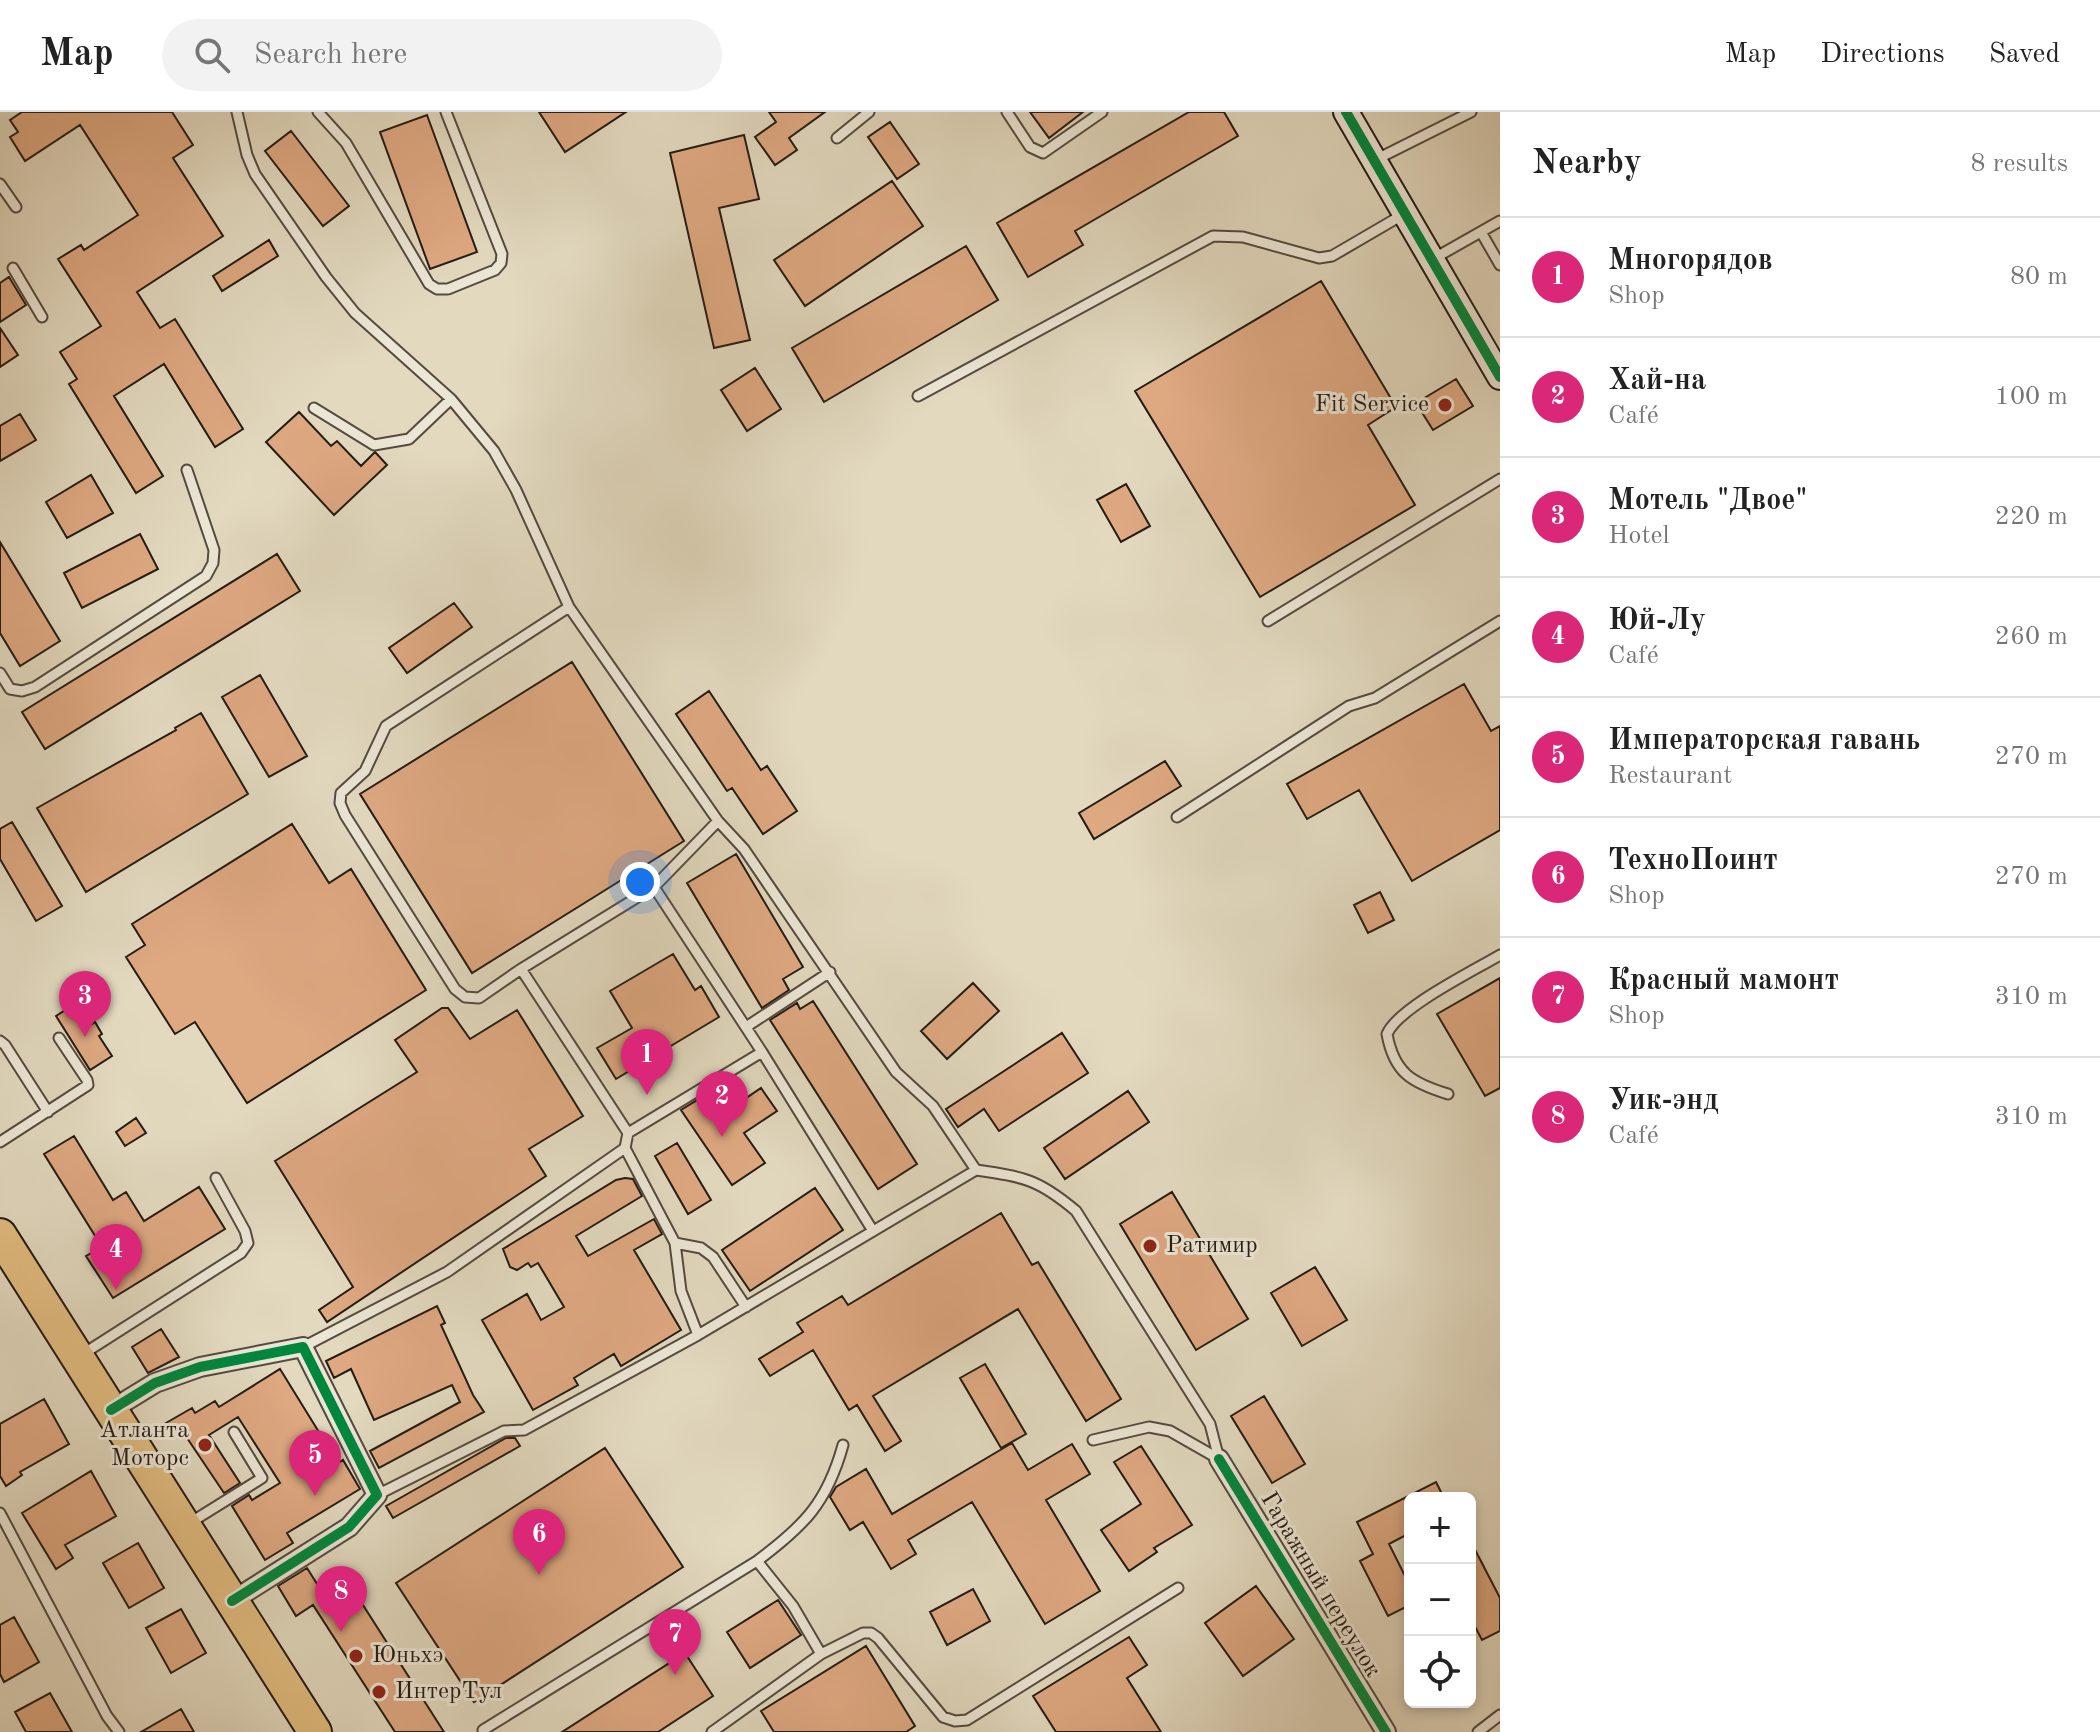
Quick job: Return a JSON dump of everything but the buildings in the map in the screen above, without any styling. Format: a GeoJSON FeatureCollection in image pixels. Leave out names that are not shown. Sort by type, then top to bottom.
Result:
{"type":"FeatureCollection","features":[{"type":"Feature","properties":{"kind":"highway"},"geometry":{"type":"LineString","coordinates":[[0,1235],[315,1732]]}},
{"type":"Feature","properties":{"kind":"street"},"geometry":{"type":"LineString","coordinates":[[1354,115],[1374,160],[1404,214],[1500,377]]}},
{"type":"Feature","properties":{"kind":"street"},"geometry":{"type":"LineString","coordinates":[[111,1410],[155,1383],[200,1367],[303,1347],[377,1495],[349,1527],[232,1601]]}},
{"type":"Feature","properties":{"kind":"street","name":"Гаражный переулок"},"geometry":{"type":"LineString","coordinates":[[1219,1459],[1386,1732]]}},
{"type":"Feature","properties":{"kind":"lane"},"geometry":{"type":"LineString","coordinates":[[237,112],[255,174],[326,277],[355,313],[451,399],[494,451],[516,490],[569,607],[718,821],[744,849],[896,1072],[933,1106],[976,1170]]}},
{"type":"Feature","properties":{"kind":"lane"},"geometry":{"type":"LineString","coordinates":[[318,112],[346,143],[429,284],[437,289],[448,289],[495,270],[501,263],[502,254],[446,112]]}},
{"type":"Feature","properties":{"kind":"lane"},"geometry":{"type":"LineString","coordinates":[[837,138],[869,112]]}},
{"type":"Feature","properties":{"kind":"lane"},"geometry":{"type":"LineString","coordinates":[[1007,112],[1030,147],[1043,153],[1102,112]]}},
{"type":"Feature","properties":{"kind":"lane"},"geometry":{"type":"LineString","coordinates":[[1374,160],[1471,112]]}},
{"type":"Feature","properties":{"kind":"lane"},"geometry":{"type":"LineString","coordinates":[[0,184],[16,207]]}},
{"type":"Feature","properties":{"kind":"lane"},"geometry":{"type":"LineString","coordinates":[[918,396],[1213,236],[1243,237],[1319,258],[1332,256],[1404,214]]}},
{"type":"Feature","properties":{"kind":"lane"},"geometry":{"type":"LineString","coordinates":[[1432,260],[1500,221]]}},
{"type":"Feature","properties":{"kind":"lane"},"geometry":{"type":"LineString","coordinates":[[1481,232],[1500,265]]}},
{"type":"Feature","properties":{"kind":"lane"},"geometry":{"type":"LineString","coordinates":[[13,268],[42,317]]}},
{"type":"Feature","properties":{"kind":"lane"},"geometry":{"type":"LineString","coordinates":[[314,408],[374,445],[409,439],[451,399]]}},
{"type":"Feature","properties":{"kind":"lane"},"geometry":{"type":"LineString","coordinates":[[0,673],[10,689],[22,691],[35,687],[206,576],[213,563],[214,550],[187,470]]}},
{"type":"Feature","properties":{"kind":"lane"},"geometry":{"type":"LineString","coordinates":[[1268,621],[1500,479]]}},
{"type":"Feature","properties":{"kind":"lane"},"geometry":{"type":"LineString","coordinates":[[569,607],[386,726],[365,771],[341,793],[340,803],[345,815],[455,989],[465,997],[479,998],[654,887],[718,821]]}},
{"type":"Feature","properties":{"kind":"lane"},"geometry":{"type":"LineString","coordinates":[[1177,817],[1349,706],[1375,698],[1500,621]]}},
{"type":"Feature","properties":{"kind":"lane"},"geometry":{"type":"LineString","coordinates":[[654,887],[762,1052],[873,1231]]}},
{"type":"Feature","properties":{"kind":"lane"},"geometry":{"type":"LineString","coordinates":[[1448,1094],[1416,1083],[1401,1070],[1387,1034],[1390,1026],[1411,1009],[1500,955]]}},
{"type":"Feature","properties":{"kind":"lane"},"geometry":{"type":"LineString","coordinates":[[521,969],[628,1133],[625,1148],[675,1243],[681,1291],[698,1335]]}},
{"type":"Feature","properties":{"kind":"lane"},"geometry":{"type":"LineString","coordinates":[[746,1027],[830,972]]}},
{"type":"Feature","properties":{"kind":"lane"},"geometry":{"type":"LineString","coordinates":[[0,1142],[88,1085],[59,1038]]}},
{"type":"Feature","properties":{"kind":"lane"},"geometry":{"type":"LineString","coordinates":[[0,1041],[48,1112]]}},
{"type":"Feature","properties":{"kind":"lane"},"geometry":{"type":"LineString","coordinates":[[628,1133],[762,1052]]}},
{"type":"Feature","properties":{"kind":"lane"},"geometry":{"type":"LineString","coordinates":[[303,1347],[447,1272],[625,1148]]}},
{"type":"Feature","properties":{"kind":"lane"},"geometry":{"type":"LineString","coordinates":[[377,1495],[504,1431],[524,1430],[698,1335],[976,1170],[1033,1181],[1076,1211],[1210,1424],[1219,1459]]}},
{"type":"Feature","properties":{"kind":"lane"},"geometry":{"type":"LineString","coordinates":[[77,1357],[241,1253],[248,1243],[245,1231],[216,1178]]}},
{"type":"Feature","properties":{"kind":"lane"},"geometry":{"type":"LineString","coordinates":[[675,1243],[701,1248],[713,1257],[746,1307]]}},
{"type":"Feature","properties":{"kind":"lane"},"geometry":{"type":"LineString","coordinates":[[1093,1440],[1149,1427],[1170,1431],[1219,1459]]}},
{"type":"Feature","properties":{"kind":"lane"},"geometry":{"type":"LineString","coordinates":[[184,1526],[262,1478],[234,1432]]}},
{"type":"Feature","properties":{"kind":"lane"},"geometry":{"type":"LineString","coordinates":[[483,1730],[757,1561],[803,1524],[834,1479],[843,1445]]}},
{"type":"Feature","properties":{"kind":"lane"},"geometry":{"type":"LineString","coordinates":[[0,1513],[107,1716],[119,1732]]}},
{"type":"Feature","properties":{"kind":"lane"},"geometry":{"type":"LineString","coordinates":[[757,1561],[793,1606],[821,1654]]}},
{"type":"Feature","properties":{"kind":"lane"},"geometry":{"type":"LineString","coordinates":[[712,1732],[821,1654],[863,1633],[871,1633],[878,1638],[943,1717],[955,1721],[967,1720],[1178,1588]]}},
{"type":"Feature","properties":{"kind":"lane"},"geometry":{"type":"LineString","coordinates":[[1478,1732],[1500,1715]]}},
{"type":"Feature","properties":{"kind":"cycle path"},"geometry":{"type":"LineString","coordinates":[[1346,112],[1500,377]]}},
{"type":"Feature","properties":{"kind":"cycle path"},"geometry":{"type":"LineString","coordinates":[[111,1410],[155,1383],[200,1367],[303,1347],[377,1495],[349,1527],[232,1601]]}},
{"type":"Feature","properties":{"kind":"cycle path"},"geometry":{"type":"LineString","coordinates":[[1219,1459],[1386,1732]]}},
{"type":"Feature","properties":{"kind":"place","name":"Fit Service"},"geometry":{"type":"Point","coordinates":[1445,405]}},
{"type":"Feature","properties":{"kind":"place","name":"Мотель \"Двое\""},"geometry":{"type":"Point","coordinates":[85,1037]}},
{"type":"Feature","properties":{"kind":"place","name":"Многорядов"},"geometry":{"type":"Point","coordinates":[647,1095]}},
{"type":"Feature","properties":{"kind":"place","name":"Хай-на"},"geometry":{"type":"Point","coordinates":[722,1137]}},
{"type":"Feature","properties":{"kind":"place","name":"Ратимир"},"geometry":{"type":"Point","coordinates":[1150,1246]}},
{"type":"Feature","properties":{"kind":"place","name":"Юй-Лу"},"geometry":{"type":"Point","coordinates":[116,1290]}},
{"type":"Feature","properties":{"kind":"place","name":"Атланта Моторс"},"geometry":{"type":"Point","coordinates":[205,1445]}},
{"type":"Feature","properties":{"kind":"place","name":"Императорская гавань"},"geometry":{"type":"Point","coordinates":[315,1496]}},
{"type":"Feature","properties":{"kind":"place","name":"ТехноПоинт"},"geometry":{"type":"Point","coordinates":[539,1575]}},
{"type":"Feature","properties":{"kind":"place","name":"Уик-энд"},"geometry":{"type":"Point","coordinates":[341,1632]}},
{"type":"Feature","properties":{"kind":"place","name":"Юньхэ"},"geometry":{"type":"Point","coordinates":[356,1656]}},
{"type":"Feature","properties":{"kind":"place","name":"Красный мамонт"},"geometry":{"type":"Point","coordinates":[675,1675]}},
{"type":"Feature","properties":{"kind":"place","name":"ИнтерТул"},"geometry":{"type":"Point","coordinates":[379,1692]}}]}
